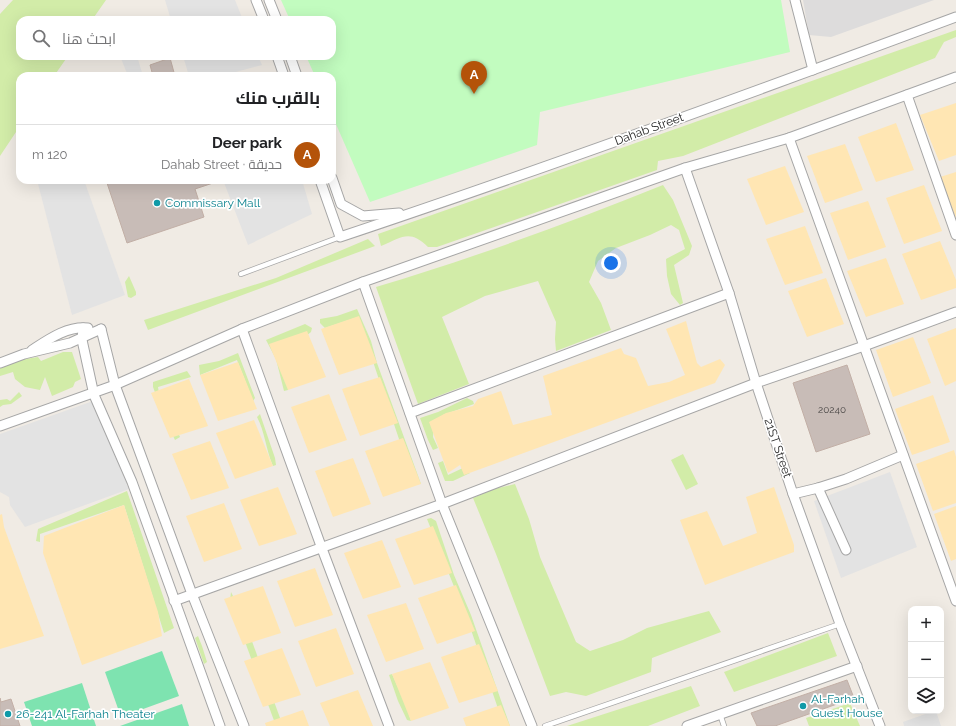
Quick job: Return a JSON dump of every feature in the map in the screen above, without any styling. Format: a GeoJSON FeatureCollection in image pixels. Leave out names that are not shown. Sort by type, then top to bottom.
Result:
{"type":"FeatureCollection","features":[{"type":"Feature","properties":{"kind":"street"},"geometry":{"type":"LineString","coordinates":[[256,0],[262,16]]}},
{"type":"Feature","properties":{"kind":"street"},"geometry":{"type":"LineString","coordinates":[[269,0],[275,16]]}},
{"type":"Feature","properties":{"kind":"street"},"geometry":{"type":"LineString","coordinates":[[794,0],[813,70]]}},
{"type":"Feature","properties":{"kind":"street","name":"Dahab Street"},"geometry":{"type":"LineString","coordinates":[[340,237],[572,157],[956,17]]}},
{"type":"Feature","properties":{"kind":"street"},"geometry":{"type":"LineString","coordinates":[[278,60],[283,72]]}},
{"type":"Feature","properties":{"kind":"street"},"geometry":{"type":"LineString","coordinates":[[291,60],[296,72]]}},
{"type":"Feature","properties":{"kind":"street"},"geometry":{"type":"LineString","coordinates":[[0,426],[115,385],[242,329],[362,282],[685,168],[789,138],[956,77]]}},
{"type":"Feature","properties":{"kind":"street"},"geometry":{"type":"LineString","coordinates":[[907,95],[956,235]]}},
{"type":"Feature","properties":{"kind":"street"},"geometry":{"type":"LineString","coordinates":[[789,138],[956,601]]}},
{"type":"Feature","properties":{"kind":"street","name":"21ST Street"},"geometry":{"type":"LineString","coordinates":[[685,168],[729,293],[756,383],[793,494],[840,624],[880,726]]}},
{"type":"Feature","properties":{"kind":"street"},"geometry":{"type":"LineString","coordinates":[[321,184],[340,237]]}},
{"type":"Feature","properties":{"kind":"street"},"geometry":{"type":"LineString","coordinates":[[334,184],[341,204],[363,216],[413,212]]}},
{"type":"Feature","properties":{"kind":"street"},"geometry":{"type":"LineString","coordinates":[[362,282],[442,504],[532,726]]}},
{"type":"Feature","properties":{"kind":"street"},"geometry":{"type":"LineString","coordinates":[[410,414],[729,293]]}},
{"type":"Feature","properties":{"kind":"street"},"geometry":{"type":"LineString","coordinates":[[174,601],[321,546],[442,504],[756,383],[864,346],[956,312]]}},
{"type":"Feature","properties":{"kind":"street"},"geometry":{"type":"LineString","coordinates":[[24,354],[59,333],[83,328],[101,329]]}},
{"type":"Feature","properties":{"kind":"street"},"geometry":{"type":"LineString","coordinates":[[83,328],[82,339],[94,393],[132,482],[220,726]]}},
{"type":"Feature","properties":{"kind":"street"},"geometry":{"type":"LineString","coordinates":[[0,363],[24,354],[82,339],[101,329]]}},
{"type":"Feature","properties":{"kind":"street"},"geometry":{"type":"LineString","coordinates":[[101,329],[115,385],[192,594],[244,726]]}},
{"type":"Feature","properties":{"kind":"street"},"geometry":{"type":"LineString","coordinates":[[242,329],[321,546],[389,726]]}},
{"type":"Feature","properties":{"kind":"street"},"geometry":{"type":"LineString","coordinates":[[793,494],[846,479],[903,455]]}},
{"type":"Feature","properties":{"kind":"street"},"geometry":{"type":"LineString","coordinates":[[132,482],[149,477]]}},
{"type":"Feature","properties":{"kind":"street"},"geometry":{"type":"LineString","coordinates":[[818,488],[846,550]]}},
{"type":"Feature","properties":{"kind":"street"},"geometry":{"type":"LineString","coordinates":[[687,726],[857,666]]}},
{"type":"Feature","properties":{"kind":"lane"},"geometry":{"type":"LineString","coordinates":[[241,274],[340,237]]}},
{"type":"Feature","properties":{"kind":"lane"},"geometry":{"type":"LineString","coordinates":[[545,726],[840,624]]}},
{"type":"Feature","properties":{"kind":"lane"},"geometry":{"type":"LineString","coordinates":[[720,714],[724,726]]}},
{"type":"Feature","properties":{"kind":"shaded area"},"geometry":{"type":"Polygon","coordinates":[[[165,0],[235,0],[241,16],[170,16],[165,0]]]}},
{"type":"Feature","properties":{"kind":"shaded area"},"geometry":{"type":"Polygon","coordinates":[[[803,0],[934,0],[831,37],[809,35],[803,0]]]}},
{"type":"Feature","properties":{"kind":"shaded area"},"geometry":{"type":"Polygon","coordinates":[[[122,60],[138,60],[142,72],[126,72],[122,60]]]}},
{"type":"Feature","properties":{"kind":"shaded area"},"geometry":{"type":"Polygon","coordinates":[[[184,60],[260,60],[262,65],[236,72],[188,72],[184,60]]]}},
{"type":"Feature","properties":{"kind":"shaded area"},"geometry":{"type":"Polygon","coordinates":[[[38,184],[85,184],[125,295],[72,315],[38,184]]]}},
{"type":"Feature","properties":{"kind":"shaded area"},"geometry":{"type":"Polygon","coordinates":[[[225,184],[303,184],[312,214],[248,245],[225,184]]]}},
{"type":"Feature","properties":{"kind":"shaded area"},"geometry":{"type":"Polygon","coordinates":[[[93,401],[129,489],[25,527],[10,505],[9,497],[0,492],[0,434],[93,401]]]}},
{"type":"Feature","properties":{"kind":"shaded area"},"geometry":{"type":"Polygon","coordinates":[[[890,472],[917,547],[841,578],[814,501],[890,472]]]}},
{"type":"Feature","properties":{"kind":"shaded area"},"geometry":{"type":"Polygon","coordinates":[[[926,714],[937,714],[941,726],[904,726],[903,722],[926,714]]]}},
{"type":"Feature","properties":{"kind":"green space"},"geometry":{"type":"Polygon","coordinates":[[[13,0],[106,0],[95,16],[16,16],[16,60],[65,60],[57,72],[16,72],[16,132],[0,156],[0,14],[13,0]]]}},
{"type":"Feature","properties":{"kind":"green space"},"geometry":{"type":"Polygon","coordinates":[[[281,0],[781,0],[790,52],[540,112],[537,145],[370,202],[336,124],[336,72],[313,72],[308,60],[336,60],[336,16],[288,16],[281,0]]]}},
{"type":"Feature","properties":{"kind":"green space"},"geometry":{"type":"Polygon","coordinates":[[[956,30],[956,37],[944,42],[935,58],[683,156],[658,161],[657,170],[437,247],[428,247],[422,241],[411,236],[400,238],[381,246],[378,234],[956,30]]]}},
{"type":"Feature","properties":{"kind":"green space"},"geometry":{"type":"Polygon","coordinates":[[[663,185],[673,200],[692,246],[689,255],[674,265],[683,303],[680,305],[671,294],[667,276],[666,259],[685,249],[679,230],[671,225],[616,248],[598,261],[589,282],[601,303],[611,330],[556,351],[556,322],[538,281],[485,296],[442,317],[469,384],[418,404],[376,287],[521,239],[663,185]]]}},
{"type":"Feature","properties":{"kind":"green space"},"geometry":{"type":"Polygon","coordinates":[[[368,239],[375,246],[148,330],[144,320],[276,278],[368,239]]]}},
{"type":"Feature","properties":{"kind":"green space"},"geometry":{"type":"Polygon","coordinates":[[[129,276],[136,292],[136,295],[131,298],[128,297],[125,282],[129,276]]]}},
{"type":"Feature","properties":{"kind":"green space"},"geometry":{"type":"Polygon","coordinates":[[[357,309],[371,341],[377,363],[421,484],[415,484],[358,317],[325,328],[320,323],[320,319],[337,316],[357,309]]]}},
{"type":"Feature","properties":{"kind":"green space"},"geometry":{"type":"Polygon","coordinates":[[[305,324],[312,328],[311,332],[306,336],[288,382],[288,390],[284,391],[276,359],[266,340],[305,324]]]}},
{"type":"Feature","properties":{"kind":"green space"},"geometry":{"type":"Polygon","coordinates":[[[63,352],[72,352],[81,379],[75,382],[73,387],[52,396],[45,377],[40,390],[25,387],[15,379],[13,372],[0,376],[0,368],[25,359],[38,357],[41,361],[63,352]]]}},
{"type":"Feature","properties":{"kind":"green space"},"geometry":{"type":"Polygon","coordinates":[[[238,353],[255,398],[253,401],[237,360],[200,375],[199,365],[219,361],[238,353]]]}},
{"type":"Feature","properties":{"kind":"green space"},"geometry":{"type":"Polygon","coordinates":[[[187,371],[191,377],[158,387],[159,393],[180,437],[175,440],[166,422],[153,387],[153,382],[187,371]]]}},
{"type":"Feature","properties":{"kind":"green space"},"geometry":{"type":"Polygon","coordinates":[[[19,392],[22,396],[11,404],[0,407],[0,400],[7,399],[10,401],[19,392]]]}},
{"type":"Feature","properties":{"kind":"green space"},"geometry":{"type":"Polygon","coordinates":[[[467,398],[473,401],[474,404],[443,415],[434,422],[433,437],[438,448],[433,450],[420,418],[438,412],[467,398]]]}},
{"type":"Feature","properties":{"kind":"green space"},"geometry":{"type":"Polygon","coordinates":[[[260,414],[275,458],[276,465],[273,466],[257,417],[260,414]]]}},
{"type":"Feature","properties":{"kind":"green space"},"geometry":{"type":"Polygon","coordinates":[[[683,454],[698,484],[686,490],[671,460],[683,454]]]}},
{"type":"Feature","properties":{"kind":"green space"},"geometry":{"type":"Polygon","coordinates":[[[443,461],[448,475],[465,467],[470,473],[453,481],[445,481],[438,463],[443,461]]]}},
{"type":"Feature","properties":{"kind":"green space"},"geometry":{"type":"Polygon","coordinates":[[[515,484],[529,519],[540,557],[576,642],[590,651],[623,640],[647,628],[709,611],[721,632],[652,658],[651,672],[586,696],[566,692],[550,696],[473,498],[494,489],[515,484]]]}},
{"type":"Feature","properties":{"kind":"green space"},"geometry":{"type":"Polygon","coordinates":[[[127,491],[174,628],[164,633],[124,505],[40,534],[40,542],[36,541],[38,529],[127,491]]]}},
{"type":"Feature","properties":{"kind":"green space"},"geometry":{"type":"Polygon","coordinates":[[[431,518],[436,521],[454,575],[471,615],[510,726],[504,726],[469,624],[427,519],[431,518]]]}},
{"type":"Feature","properties":{"kind":"green space"},"geometry":{"type":"Polygon","coordinates":[[[231,592],[242,614],[283,726],[276,726],[230,601],[231,592]]]}},
{"type":"Feature","properties":{"kind":"green space"},"geometry":{"type":"Polygon","coordinates":[[[828,633],[837,656],[734,692],[724,672],[828,633]]]}},
{"type":"Feature","properties":{"kind":"green space"},"geometry":{"type":"Polygon","coordinates":[[[198,636],[207,662],[204,664],[195,638],[198,636]]]}},
{"type":"Feature","properties":{"kind":"green space"},"geometry":{"type":"Polygon","coordinates":[[[162,651],[179,696],[121,717],[105,672],[162,651]]]}},
{"type":"Feature","properties":{"kind":"green space"},"geometry":{"type":"Polygon","coordinates":[[[392,674],[406,705],[411,721],[407,720],[398,701],[389,675],[392,674]]]}},
{"type":"Feature","properties":{"kind":"green space"},"geometry":{"type":"Polygon","coordinates":[[[82,683],[96,726],[32,726],[24,702],[82,683]]]}},
{"type":"Feature","properties":{"kind":"green space"},"geometry":{"type":"Polygon","coordinates":[[[691,686],[700,706],[648,726],[567,726],[691,686]]]}},
{"type":"Feature","properties":{"kind":"green space"},"geometry":{"type":"Polygon","coordinates":[[[850,703],[860,726],[809,726],[806,718],[850,703]]]}},
{"type":"Feature","properties":{"kind":"green space"},"geometry":{"type":"Polygon","coordinates":[[[182,704],[189,726],[120,726],[182,704]]]}},
{"type":"Feature","properties":{"kind":"sand"},"geometry":{"type":"Polygon","coordinates":[[[956,103],[956,155],[939,161],[920,115],[956,103]]]}},
{"type":"Feature","properties":{"kind":"sand"},"geometry":{"type":"Polygon","coordinates":[[[896,123],[914,170],[876,182],[858,137],[896,123]]]}},
{"type":"Feature","properties":{"kind":"sand"},"geometry":{"type":"Polygon","coordinates":[[[845,144],[863,190],[825,203],[807,156],[845,144]]]}},
{"type":"Feature","properties":{"kind":"sand"},"geometry":{"type":"Polygon","coordinates":[[[785,166],[804,212],[766,225],[747,179],[785,166]]]}},
{"type":"Feature","properties":{"kind":"sand"},"geometry":{"type":"Polygon","coordinates":[[[956,172],[956,218],[940,177],[956,172]]]}},
{"type":"Feature","properties":{"kind":"sand"},"geometry":{"type":"Polygon","coordinates":[[[924,185],[942,231],[904,244],[886,198],[924,185]]]}},
{"type":"Feature","properties":{"kind":"sand"},"geometry":{"type":"Polygon","coordinates":[[[868,201],[886,247],[848,260],[830,213],[868,201]]]}},
{"type":"Feature","properties":{"kind":"sand"},"geometry":{"type":"Polygon","coordinates":[[[805,226],[823,273],[785,285],[766,239],[805,226]]]}},
{"type":"Feature","properties":{"kind":"sand"},"geometry":{"type":"Polygon","coordinates":[[[940,241],[956,280],[956,288],[921,300],[902,254],[940,241]]]}},
{"type":"Feature","properties":{"kind":"sand"},"geometry":{"type":"Polygon","coordinates":[[[886,258],[904,304],[866,317],[847,271],[886,258]]]}},
{"type":"Feature","properties":{"kind":"sand"},"geometry":{"type":"Polygon","coordinates":[[[826,278],[844,324],[807,337],[788,291],[826,278]]]}},
{"type":"Feature","properties":{"kind":"sand"},"geometry":{"type":"Polygon","coordinates":[[[359,316],[377,363],[339,375],[321,329],[359,316]]]}},
{"type":"Feature","properties":{"kind":"sand"},"geometry":{"type":"Polygon","coordinates":[[[686,321],[697,363],[701,367],[720,359],[725,365],[715,383],[464,475],[460,465],[448,473],[429,422],[446,413],[473,406],[478,399],[501,391],[513,425],[552,415],[543,376],[621,348],[624,354],[636,358],[648,386],[669,382],[685,375],[666,329],[686,321]]]}},
{"type":"Feature","properties":{"kind":"sand"},"geometry":{"type":"Polygon","coordinates":[[[956,328],[956,381],[945,386],[927,339],[956,328]]]}},
{"type":"Feature","properties":{"kind":"sand"},"geometry":{"type":"Polygon","coordinates":[[[307,331],[326,377],[288,390],[269,344],[307,331]]]}},
{"type":"Feature","properties":{"kind":"sand"},"geometry":{"type":"Polygon","coordinates":[[[913,337],[931,383],[893,397],[876,350],[913,337]]]}},
{"type":"Feature","properties":{"kind":"sand"},"geometry":{"type":"Polygon","coordinates":[[[238,362],[257,409],[218,421],[200,375],[238,362]]]}},
{"type":"Feature","properties":{"kind":"sand"},"geometry":{"type":"Polygon","coordinates":[[[380,377],[398,423],[360,436],[342,389],[380,377]]]}},
{"type":"Feature","properties":{"kind":"sand"},"geometry":{"type":"Polygon","coordinates":[[[189,379],[208,426],[170,438],[151,393],[189,379]]]}},
{"type":"Feature","properties":{"kind":"sand"},"geometry":{"type":"Polygon","coordinates":[[[329,394],[347,440],[309,453],[291,407],[329,394]]]}},
{"type":"Feature","properties":{"kind":"sand"},"geometry":{"type":"Polygon","coordinates":[[[933,395],[950,442],[912,455],[895,409],[933,395]]]}},
{"type":"Feature","properties":{"kind":"sand"},"geometry":{"type":"Polygon","coordinates":[[[254,420],[273,466],[235,479],[216,433],[254,420]]]}},
{"type":"Feature","properties":{"kind":"sand"},"geometry":{"type":"Polygon","coordinates":[[[403,438],[421,484],[383,497],[365,451],[403,438]]]}},
{"type":"Feature","properties":{"kind":"sand"},"geometry":{"type":"Polygon","coordinates":[[[210,441],[229,488],[191,500],[172,454],[210,441]]]}},
{"type":"Feature","properties":{"kind":"sand"},"geometry":{"type":"Polygon","coordinates":[[[954,450],[956,457],[956,503],[933,511],[916,464],[954,450]]]}},
{"type":"Feature","properties":{"kind":"sand"},"geometry":{"type":"Polygon","coordinates":[[[353,458],[371,504],[333,517],[315,471],[353,458]]]}},
{"type":"Feature","properties":{"kind":"sand"},"geometry":{"type":"Polygon","coordinates":[[[278,487],[297,534],[259,546],[240,500],[278,487]]]}},
{"type":"Feature","properties":{"kind":"sand"},"geometry":{"type":"Polygon","coordinates":[[[774,487],[794,545],[794,552],[705,585],[680,520],[707,511],[723,546],[757,533],[746,497],[774,487]]]}},
{"type":"Feature","properties":{"kind":"sand"},"geometry":{"type":"Polygon","coordinates":[[[224,503],[242,549],[204,562],[186,516],[224,503]]]}},
{"type":"Feature","properties":{"kind":"sand"},"geometry":{"type":"Polygon","coordinates":[[[124,505],[158,612],[162,636],[82,665],[43,553],[44,536],[124,505]]]}},
{"type":"Feature","properties":{"kind":"sand"},"geometry":{"type":"Polygon","coordinates":[[[956,506],[956,559],[951,561],[934,514],[956,506]]]}},
{"type":"Feature","properties":{"kind":"sand"},"geometry":{"type":"Polygon","coordinates":[[[2,514],[4,527],[44,636],[0,649],[0,515],[2,514]]]}},
{"type":"Feature","properties":{"kind":"sand"},"geometry":{"type":"Polygon","coordinates":[[[433,526],[452,573],[414,585],[395,539],[433,526]]]}},
{"type":"Feature","properties":{"kind":"sand"},"geometry":{"type":"Polygon","coordinates":[[[382,540],[401,587],[363,599],[344,553],[382,540]]]}},
{"type":"Feature","properties":{"kind":"sand"},"geometry":{"type":"Polygon","coordinates":[[[315,568],[333,615],[295,627],[277,581],[315,568]]]}},
{"type":"Feature","properties":{"kind":"sand"},"geometry":{"type":"Polygon","coordinates":[[[456,585],[475,631],[437,644],[418,598],[456,585]]]}},
{"type":"Feature","properties":{"kind":"sand"},"geometry":{"type":"Polygon","coordinates":[[[263,586],[281,633],[243,645],[224,599],[263,586]]]}},
{"type":"Feature","properties":{"kind":"sand"},"geometry":{"type":"Polygon","coordinates":[[[406,603],[424,649],[386,662],[367,615],[406,603]]]}},
{"type":"Feature","properties":{"kind":"sand"},"geometry":{"type":"Polygon","coordinates":[[[336,628],[354,674],[316,687],[298,641],[336,628]]]}},
{"type":"Feature","properties":{"kind":"sand"},"geometry":{"type":"Polygon","coordinates":[[[479,644],[498,691],[459,703],[441,657],[479,644]]]}},
{"type":"Feature","properties":{"kind":"sand"},"geometry":{"type":"Polygon","coordinates":[[[282,648],[301,695],[263,707],[244,661],[282,648]]]}},
{"type":"Feature","properties":{"kind":"sand"},"geometry":{"type":"Polygon","coordinates":[[[430,662],[449,708],[411,721],[392,674],[430,662]]]}},
{"type":"Feature","properties":{"kind":"sand"},"geometry":{"type":"Polygon","coordinates":[[[358,690],[373,726],[330,726],[320,703],[358,690]]]}},
{"type":"Feature","properties":{"kind":"sand"},"geometry":{"type":"Polygon","coordinates":[[[501,705],[510,726],[466,726],[463,718],[501,705]]]}},
{"type":"Feature","properties":{"kind":"sand"},"geometry":{"type":"Polygon","coordinates":[[[303,710],[309,726],[266,726],[265,723],[303,710]]]}},
{"type":"Feature","properties":{"kind":"building"},"geometry":{"type":"Polygon","coordinates":[[[164,60],[171,60],[174,72],[152,72],[150,65],[164,60]]]}},
{"type":"Feature","properties":{"kind":"building","name":"Commissary Mall"},"geometry":{"type":"Polygon","coordinates":[[[107,184],[210,184],[195,189],[204,217],[127,243],[107,184]]]}},
{"type":"Feature","properties":{"kind":"building"},"geometry":{"type":"Polygon","coordinates":[[[847,365],[870,434],[816,452],[793,383],[847,365]]]}},
{"type":"Feature","properties":{"kind":"building","name":"Al-Farhah Guest House"},"geometry":{"type":"Polygon","coordinates":[[[847,680],[854,698],[775,726],[757,726],[751,713],[847,680]]]}},
{"type":"Feature","properties":{"kind":"building","name":"26-241 Al-Farhah Theater"},"geometry":{"type":"Polygon","coordinates":[[[0,698],[1,702],[11,699],[20,726],[0,726],[0,698]]]}},
{"type":"Feature","properties":{"kind":"place","name":"Deer park"},"geometry":{"type":"Point","coordinates":[474,94]}},
{"type":"Feature","properties":{"kind":"place","name":"Commissary Mall"},"geometry":{"type":"Point","coordinates":[157,203]}},
{"type":"Feature","properties":{"kind":"place","name":"Al-Farhah Guest House"},"geometry":{"type":"Point","coordinates":[803,706]}},
{"type":"Feature","properties":{"kind":"place","name":"26-241 Al-Farhah Theater"},"geometry":{"type":"Point","coordinates":[8,714]}}]}
